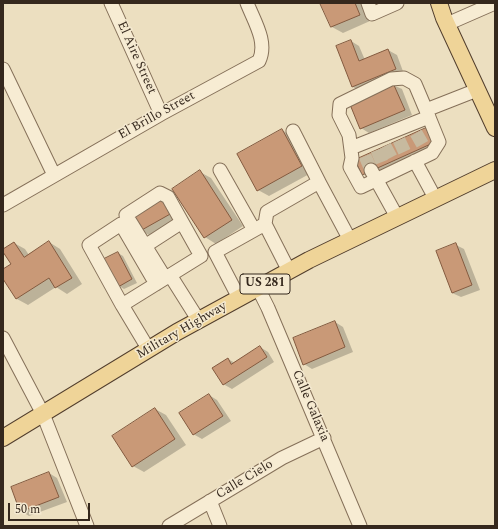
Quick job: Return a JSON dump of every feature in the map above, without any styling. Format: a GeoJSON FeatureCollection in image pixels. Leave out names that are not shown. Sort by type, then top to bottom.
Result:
{"type":"FeatureCollection","features":[{"type":"Feature","properties":{"kind":"main road"},"geometry":{"type":"LineString","coordinates":[[439,3],[447,24],[495,128]]}},
{"type":"Feature","properties":{"kind":"main road","name":"Military Highway"},"geometry":{"type":"LineString","coordinates":[[3,438],[239,298],[350,240],[495,170]]}},
{"type":"Feature","properties":{"kind":"street","name":"El Aire Street"},"geometry":{"type":"LineString","coordinates":[[111,3],[160,114]]}},
{"type":"Feature","properties":{"kind":"street","name":"El Brillo Street"},"geometry":{"type":"LineString","coordinates":[[3,205],[160,114],[259,61],[263,53],[262,39],[247,3]]}},
{"type":"Feature","properties":{"kind":"street"},"geometry":{"type":"LineString","coordinates":[[368,3],[372,14],[397,3]]}},
{"type":"Feature","properties":{"kind":"street"},"geometry":{"type":"LineString","coordinates":[[447,24],[495,3]]}},
{"type":"Feature","properties":{"kind":"street"},"geometry":{"type":"LineString","coordinates":[[3,69],[54,175]]}},
{"type":"Feature","properties":{"kind":"street"},"geometry":{"type":"LineString","coordinates":[[370,146],[349,135],[339,115],[340,104],[391,79],[404,78],[415,84],[427,113],[439,142],[432,153],[426,151],[410,160],[384,170],[361,187],[350,167],[352,158],[370,146],[415,128],[427,113],[477,90]]}},
{"type":"Feature","properties":{"kind":"street"},"geometry":{"type":"LineString","coordinates":[[293,131],[350,240]]}},
{"type":"Feature","properties":{"kind":"street"},"geometry":{"type":"LineString","coordinates":[[410,160],[435,198]]}},
{"type":"Feature","properties":{"kind":"street"},"geometry":{"type":"LineString","coordinates":[[220,170],[289,271]]}},
{"type":"Feature","properties":{"kind":"street"},"geometry":{"type":"LineString","coordinates":[[384,170],[397,217]]}},
{"type":"Feature","properties":{"kind":"street"},"geometry":{"type":"LineString","coordinates":[[239,298],[216,252],[259,227],[268,212],[319,182]]}},
{"type":"Feature","properties":{"kind":"street"},"geometry":{"type":"LineString","coordinates":[[122,305],[201,256],[168,197],[160,193],[126,215],[163,279]]}},
{"type":"Feature","properties":{"kind":"street"},"geometry":{"type":"LineString","coordinates":[[145,246],[182,222]]}},
{"type":"Feature","properties":{"kind":"street"},"geometry":{"type":"LineString","coordinates":[[149,350],[89,245],[121,224],[163,279],[199,321]]}},
{"type":"Feature","properties":{"kind":"street","name":"Calle Galaxia"},"geometry":{"type":"LineString","coordinates":[[258,288],[324,438],[360,526]]}},
{"type":"Feature","properties":{"kind":"street"},"geometry":{"type":"LineString","coordinates":[[3,338],[43,414],[87,526]]}},
{"type":"Feature","properties":{"kind":"street","name":"Calle Cielo"},"geometry":{"type":"LineString","coordinates":[[169,526],[282,458],[324,438]]}},
{"type":"Feature","properties":{"kind":"street"},"geometry":{"type":"LineString","coordinates":[[210,501],[220,526]]}},
{"type":"Feature","properties":{"kind":"building"},"geometry":{"type":"Polygon","coordinates":[[[320,3],[355,3],[360,15],[331,27],[320,3]]]}},
{"type":"Feature","properties":{"kind":"building"},"geometry":{"type":"Polygon","coordinates":[[[351,40],[359,61],[388,49],[396,69],[352,87],[336,46],[351,40]]]}},
{"type":"Feature","properties":{"kind":"building"},"geometry":{"type":"Polygon","coordinates":[[[393,83],[405,110],[360,129],[349,102],[393,83]]]}},
{"type":"Feature","properties":{"kind":"building"},"geometry":{"type":"Polygon","coordinates":[[[426,128],[433,143],[362,175],[355,160],[426,128]]]}},
{"type":"Feature","properties":{"kind":"building"},"geometry":{"type":"Polygon","coordinates":[[[282,129],[302,166],[257,191],[237,154],[282,129]]]}},
{"type":"Feature","properties":{"kind":"building"},"geometry":{"type":"Polygon","coordinates":[[[200,170],[232,220],[204,238],[172,189],[200,170]]]}},
{"type":"Feature","properties":{"kind":"building"},"geometry":{"type":"Polygon","coordinates":[[[163,197],[172,213],[140,231],[131,215],[163,197]]]}},
{"type":"Feature","properties":{"kind":"building"},"geometry":{"type":"Polygon","coordinates":[[[49,241],[72,278],[55,288],[49,278],[16,299],[3,279],[3,269],[11,264],[3,252],[3,249],[14,242],[24,257],[49,241]]]}},
{"type":"Feature","properties":{"kind":"building"},"geometry":{"type":"Polygon","coordinates":[[[456,243],[472,285],[452,293],[436,251],[456,243]]]}},
{"type":"Feature","properties":{"kind":"building"},"geometry":{"type":"Polygon","coordinates":[[[118,252],[132,279],[118,287],[104,259],[118,252]]]}},
{"type":"Feature","properties":{"kind":"building"},"geometry":{"type":"Polygon","coordinates":[[[335,321],[345,347],[303,365],[293,338],[335,321]]]}},
{"type":"Feature","properties":{"kind":"building"},"geometry":{"type":"Polygon","coordinates":[[[260,346],[267,357],[223,385],[212,368],[228,358],[231,364],[260,346]]]}},
{"type":"Feature","properties":{"kind":"building"},"geometry":{"type":"Polygon","coordinates":[[[209,394],[223,416],[193,435],[179,413],[209,394]]]}},
{"type":"Feature","properties":{"kind":"building"},"geometry":{"type":"Polygon","coordinates":[[[155,408],[175,439],[132,467],[112,436],[155,408]]]}},
{"type":"Feature","properties":{"kind":"building"},"geometry":{"type":"Polygon","coordinates":[[[49,472],[59,497],[20,512],[11,487],[49,472]]]}},
{"type":"Feature","properties":{"kind":"tunnel"},"geometry":{"type":"LineString","coordinates":[[416,133],[424,147]]}},
{"type":"Feature","properties":{"kind":"tunnel"},"geometry":{"type":"LineString","coordinates":[[399,140],[406,155]]}},
{"type":"Feature","properties":{"kind":"tunnel"},"geometry":{"type":"LineString","coordinates":[[385,146],[393,161]]}},
{"type":"Feature","properties":{"kind":"tunnel"},"geometry":{"type":"LineString","coordinates":[[377,150],[383,165]]}},
{"type":"Feature","properties":{"kind":"tunnel"},"geometry":{"type":"LineString","coordinates":[[365,156],[371,170]]}}]}
